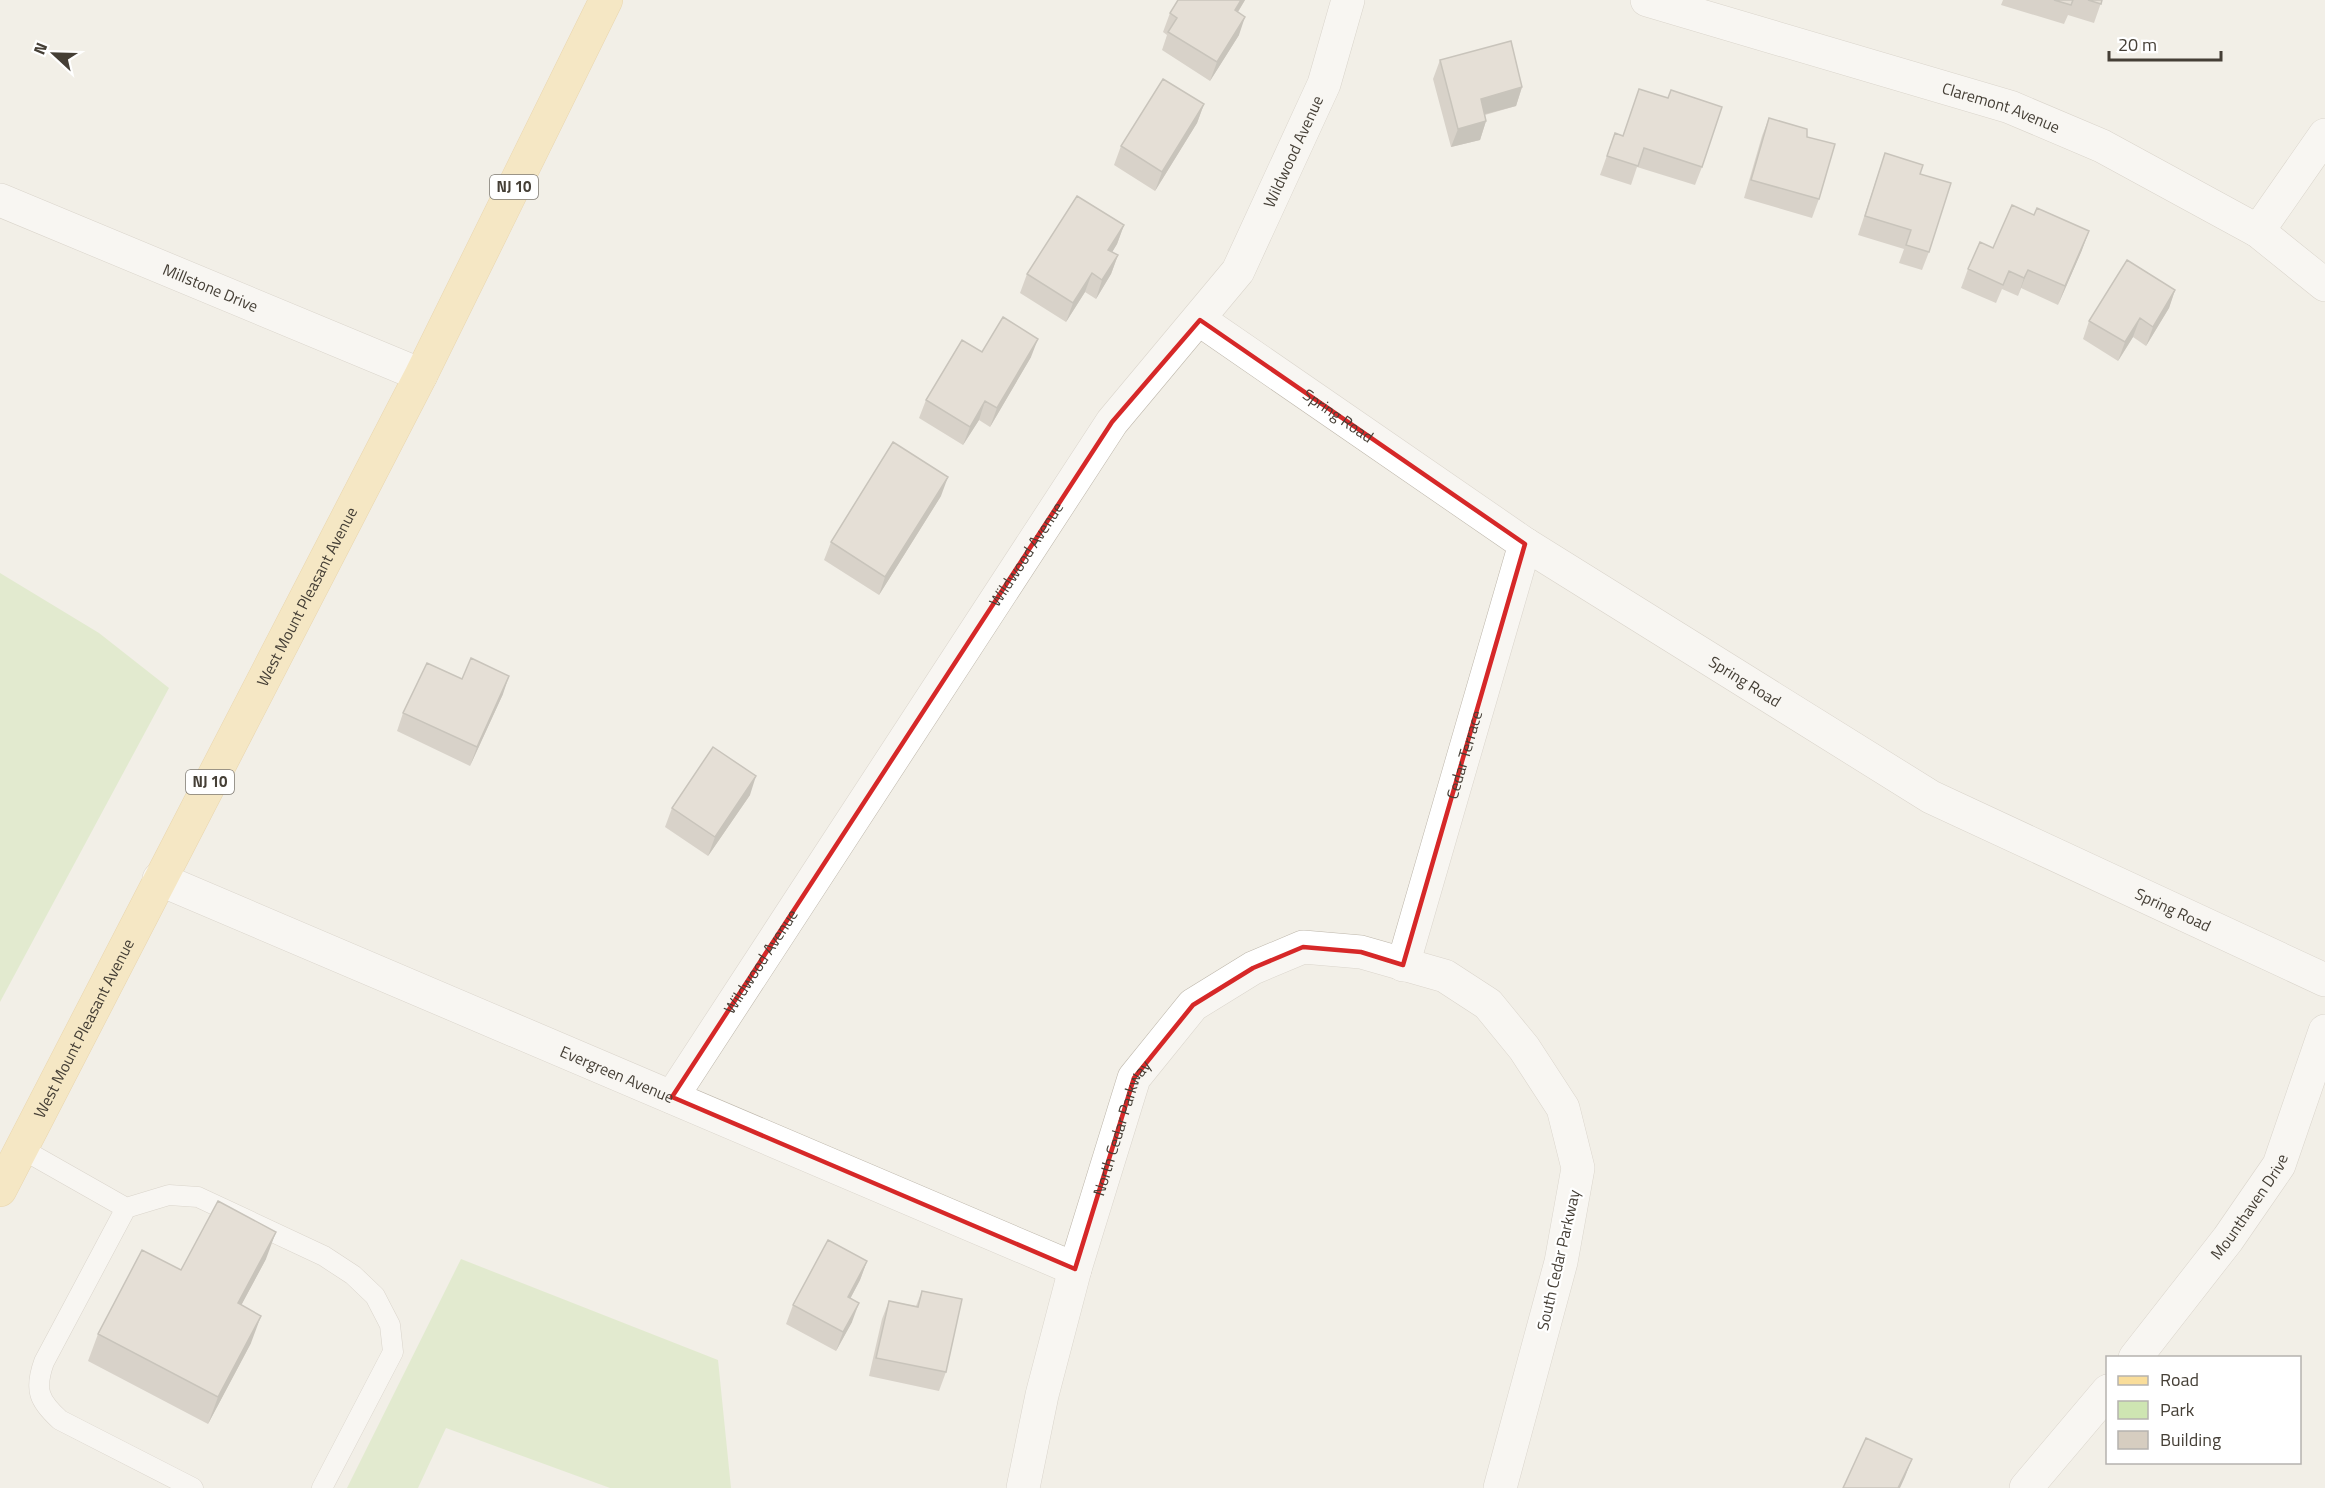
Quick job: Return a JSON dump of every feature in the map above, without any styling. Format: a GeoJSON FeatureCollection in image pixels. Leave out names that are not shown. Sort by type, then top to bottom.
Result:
{"type":"FeatureCollection","features":[{"type":"Feature","properties":{"kind":"main road","name":"West Mount Pleasant Avenue"},"geometry":{"type":"LineString","coordinates":[[0,1190],[421,375],[606,0]]}},
{"type":"Feature","properties":{"kind":"street","name":"Wildwood Avenue"},"geometry":{"type":"LineString","coordinates":[[672,1097],[1112,422],[1238,272],[1324,84],[1348,0]]}},
{"type":"Feature","properties":{"kind":"street","name":"Claremont Avenue"},"geometry":{"type":"LineString","coordinates":[[1647,0],[2010,107],[2102,146],[2258,231],[2325,285]]}},
{"type":"Feature","properties":{"kind":"street"},"geometry":{"type":"LineString","coordinates":[[2258,231],[2325,135]]}},
{"type":"Feature","properties":{"kind":"street","name":"Millstone Drive"},"geometry":{"type":"LineString","coordinates":[[0,200],[421,375]]}},
{"type":"Feature","properties":{"kind":"street","name":"Spring Road"},"geometry":{"type":"LineString","coordinates":[[1200,320],[1525,544],[1931,797],[2325,980]]}},
{"type":"Feature","properties":{"kind":"street","name":"Cedar Terrace"},"geometry":{"type":"LineString","coordinates":[[1403,965],[1525,544]]}},
{"type":"Feature","properties":{"kind":"street","name":"Evergreen Avenue"},"geometry":{"type":"LineString","coordinates":[[159,879],[1075,1269]]}},
{"type":"Feature","properties":{"kind":"street","name":"North Cedar Parkway"},"geometry":{"type":"LineString","coordinates":[[1023,1488],[1042,1395],[1075,1269],[1134,1078],[1193,1005],[1253,968],[1304,946],[1361,952],[1403,965]]}},
{"type":"Feature","properties":{"kind":"street","name":"South Cedar Parkway"},"geometry":{"type":"LineString","coordinates":[[1403,965],[1445,976],[1488,1004],[1524,1048],[1563,1108],[1578,1168],[1562,1262],[1500,1488]]}},
{"type":"Feature","properties":{"kind":"street","name":"Mounthaven Drive"},"geometry":{"type":"LineString","coordinates":[[2137,1356],[2228,1239],[2278,1165],[2325,1031]]}},
{"type":"Feature","properties":{"kind":"street"},"geometry":{"type":"LineString","coordinates":[[2026,1488],[2106,1393]]}},
{"type":"Feature","properties":{"kind":"lane"},"geometry":{"type":"LineString","coordinates":[[22,1149],[126,1208]]}},
{"type":"Feature","properties":{"kind":"lane"},"geometry":{"type":"LineString","coordinates":[[193,1488],[60,1420],[46,1406],[39,1392],[38,1378],[44,1362],[126,1208],[170,1195],[198,1197],[324,1256],[354,1275],[375,1296],[390,1325],[393,1352],[322,1488]]}},
{"type":"Feature","properties":{"kind":"highlighted area"},"geometry":{"type":"Polygon","coordinates":[[[1200,320],[1525,544],[1403,965],[1361,952],[1303,947],[1253,968],[1193,1005],[1134,1078],[1075,1269],[672,1097],[1112,422],[1200,320]]]}},
{"type":"Feature","properties":{"kind":"green space"},"geometry":{"type":"Polygon","coordinates":[[[0,573],[99,633],[169,688],[0,1002],[0,573]]]}},
{"type":"Feature","properties":{"kind":"green space"},"geometry":{"type":"Polygon","coordinates":[[[461,1259],[718,1360],[731,1488],[610,1488],[446,1428],[418,1488],[347,1488],[461,1259]]]}},
{"type":"Feature","properties":{"kind":"building"},"geometry":{"type":"Polygon","coordinates":[[[1178,0],[1241,0],[1235,10],[1245,17],[1217,62],[1168,32],[1177,18],[1170,13],[1178,0]]]}},
{"type":"Feature","properties":{"kind":"building"},"geometry":{"type":"Polygon","coordinates":[[[2054,0],[2073,0],[2071,5],[2054,0]]]}},
{"type":"Feature","properties":{"kind":"building"},"geometry":{"type":"Polygon","coordinates":[[[2088,0],[2102,0],[2101,4],[2088,0]]]}},
{"type":"Feature","properties":{"kind":"building"},"geometry":{"type":"Polygon","coordinates":[[[1511,41],[1522,87],[1481,99],[1486,121],[1458,129],[1440,60],[1511,41]]]}},
{"type":"Feature","properties":{"kind":"building"},"geometry":{"type":"Polygon","coordinates":[[[1163,79],[1204,104],[1162,172],[1121,146],[1163,79]]]}},
{"type":"Feature","properties":{"kind":"building"},"geometry":{"type":"Polygon","coordinates":[[[1639,89],[1668,98],[1671,90],[1722,107],[1702,167],[1644,148],[1638,166],[1607,156],[1615,133],[1623,136],[1639,89]]]}},
{"type":"Feature","properties":{"kind":"building"},"geometry":{"type":"Polygon","coordinates":[[[1769,118],[1807,129],[1807,137],[1835,144],[1819,199],[1751,180],[1769,118]]]}},
{"type":"Feature","properties":{"kind":"building"},"geometry":{"type":"Polygon","coordinates":[[[1885,153],[1923,165],[1920,174],[1951,183],[1929,252],[1906,245],[1911,230],[1865,216],[1885,153]]]}},
{"type":"Feature","properties":{"kind":"building"},"geometry":{"type":"Polygon","coordinates":[[[1077,196],[1124,225],[1108,250],[1118,255],[1102,280],[1092,273],[1073,303],[1027,274],[1077,196]]]}},
{"type":"Feature","properties":{"kind":"building"},"geometry":{"type":"Polygon","coordinates":[[[2012,205],[2034,215],[2037,208],[2089,231],[2065,286],[2028,270],[2024,278],[2009,271],[2003,285],[1968,269],[1980,242],[1993,248],[2012,205]]]}},
{"type":"Feature","properties":{"kind":"building"},"geometry":{"type":"Polygon","coordinates":[[[2127,260],[2175,290],[2153,327],[2140,318],[2125,342],[2089,321],[2127,260]]]}},
{"type":"Feature","properties":{"kind":"building"},"geometry":{"type":"Polygon","coordinates":[[[1003,317],[1038,339],[997,408],[985,401],[970,427],[926,400],[962,340],[982,352],[1003,317]]]}},
{"type":"Feature","properties":{"kind":"building"},"geometry":{"type":"Polygon","coordinates":[[[893,442],[948,477],[885,577],[831,542],[893,442]]]}},
{"type":"Feature","properties":{"kind":"building"},"geometry":{"type":"Polygon","coordinates":[[[471,658],[509,676],[477,747],[403,713],[427,663],[462,679],[471,658]]]}},
{"type":"Feature","properties":{"kind":"building"},"geometry":{"type":"Polygon","coordinates":[[[713,747],[756,776],[715,837],[672,808],[713,747]]]}},
{"type":"Feature","properties":{"kind":"building"},"geometry":{"type":"Polygon","coordinates":[[[218,1201],[276,1232],[238,1303],[261,1316],[218,1397],[98,1334],[142,1250],[181,1270],[218,1201]]]}},
{"type":"Feature","properties":{"kind":"building"},"geometry":{"type":"Polygon","coordinates":[[[828,1240],[867,1261],[848,1297],[859,1303],[843,1332],[793,1305],[828,1240]]]}},
{"type":"Feature","properties":{"kind":"building"},"geometry":{"type":"Polygon","coordinates":[[[922,1291],[962,1299],[946,1372],[876,1358],[889,1301],[918,1307],[922,1291]]]}},
{"type":"Feature","properties":{"kind":"building"},"geometry":{"type":"Polygon","coordinates":[[[1866,1438],[1912,1459],[1898,1488],[1843,1488],[1866,1438]]]}}]}
